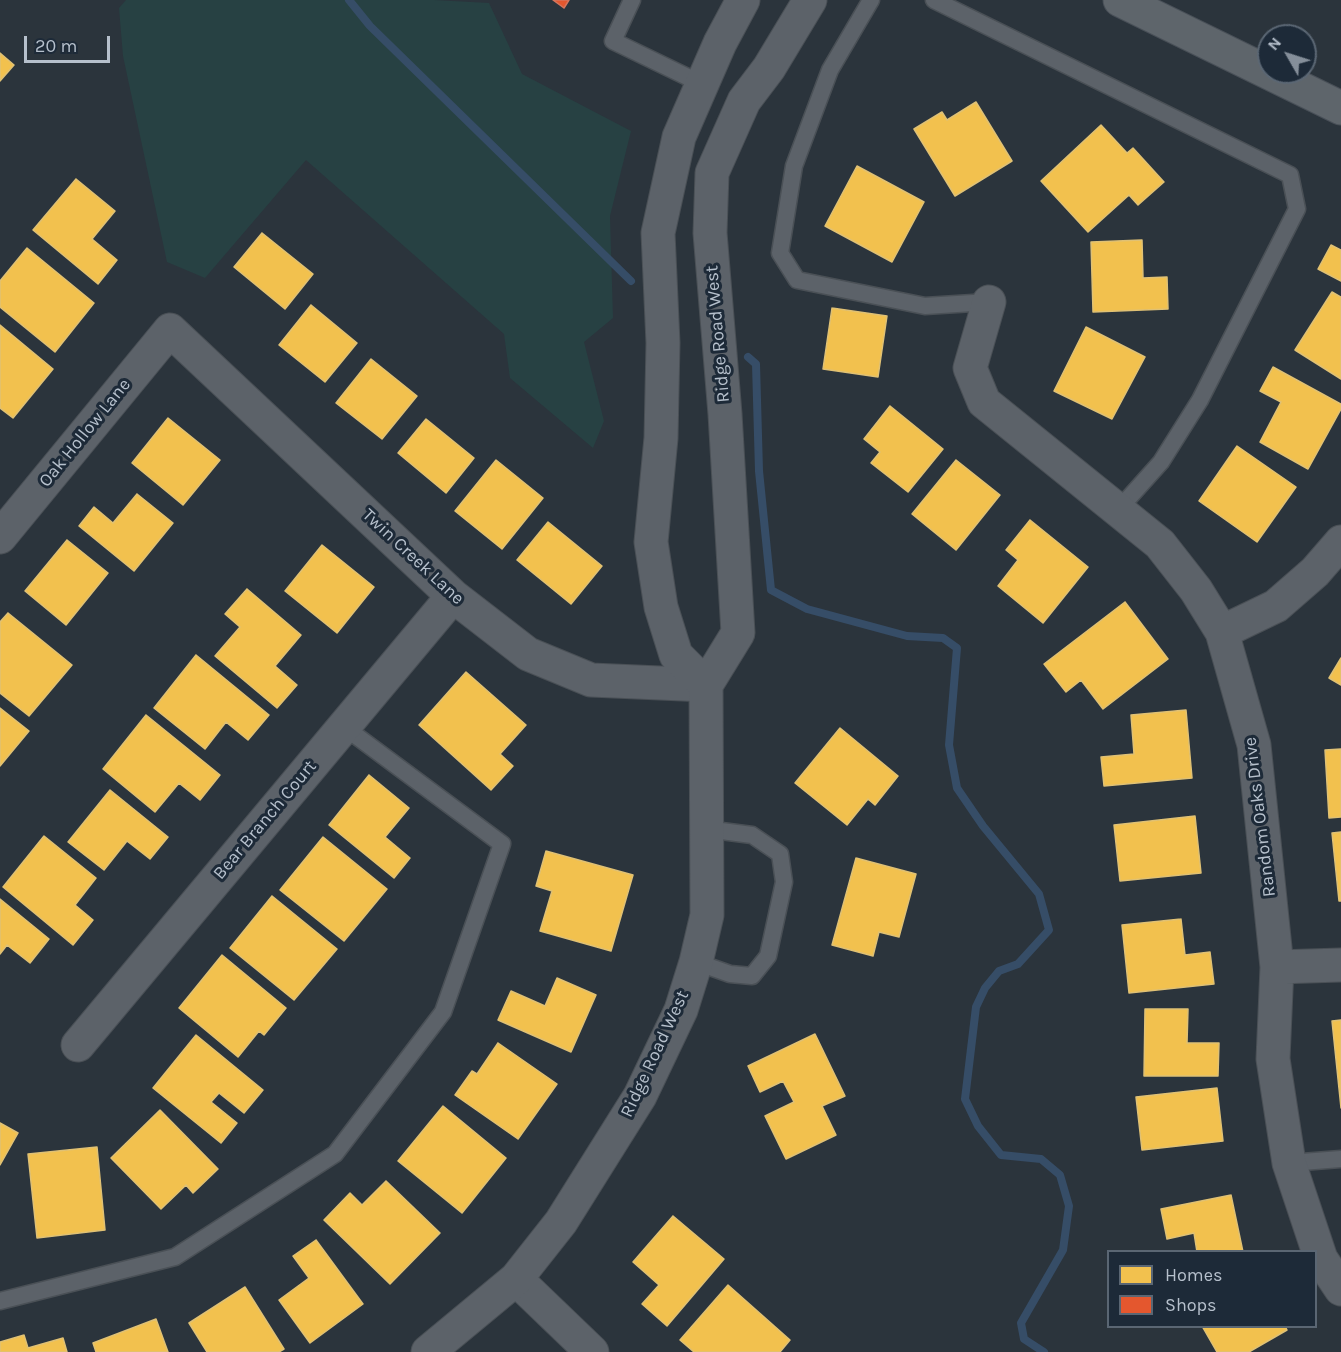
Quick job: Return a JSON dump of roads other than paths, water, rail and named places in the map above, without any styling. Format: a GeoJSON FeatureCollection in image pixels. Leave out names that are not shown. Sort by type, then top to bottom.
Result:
{"type":"FeatureCollection","features":[{"type":"Feature","properties":{"kind":"main road"},"geometry":{"type":"LineString","coordinates":[[1120,0],[1341,108]]}},
{"type":"Feature","properties":{"kind":"street"},"geometry":{"type":"LineString","coordinates":[[706,685],[676,655],[661,607],[651,542],[661,438],[662,367],[658,233],[679,137],[720,44],[743,0]]}},
{"type":"Feature","properties":{"kind":"street","name":"Ridge Road West"},"geometry":{"type":"LineString","coordinates":[[428,1352],[516,1279],[561,1222],[640,1096],[681,1010],[696,962],[707,915],[706,685],[738,633],[725,414],[710,233],[712,173],[744,101],[769,68],[810,0]]}},
{"type":"Feature","properties":{"kind":"street"},"geometry":{"type":"LineString","coordinates":[[702,84],[744,101]]}},
{"type":"Feature","properties":{"kind":"street","name":"Random Oaks Drive"},"geometry":{"type":"LineString","coordinates":[[989,302],[970,368],[984,402],[1160,544],[1196,590],[1222,632],[1254,745],[1277,967],[1274,1059],[1289,1163],[1322,1259],[1341,1289]]}},
{"type":"Feature","properties":{"kind":"street","name":"Twin Creek Lane"},"geometry":{"type":"LineString","coordinates":[[170,330],[453,596],[528,654],[591,680],[706,685]]}},
{"type":"Feature","properties":{"kind":"street","name":"Oak Hollow Lane"},"geometry":{"type":"LineString","coordinates":[[0,537],[170,330]]}},
{"type":"Feature","properties":{"kind":"street"},"geometry":{"type":"LineString","coordinates":[[1222,632],[1276,606],[1315,572],[1341,542]]}},
{"type":"Feature","properties":{"kind":"street","name":"Bear Branch Court"},"geometry":{"type":"LineString","coordinates":[[78,1045],[453,596]]}},
{"type":"Feature","properties":{"kind":"street"},"geometry":{"type":"LineString","coordinates":[[1277,967],[1341,965]]}},
{"type":"Feature","properties":{"kind":"street"},"geometry":{"type":"LineString","coordinates":[[516,1279],[592,1352]]}},
{"type":"Feature","properties":{"kind":"lane"},"geometry":{"type":"LineString","coordinates":[[632,0],[613,41],[702,84]]}},
{"type":"Feature","properties":{"kind":"lane"},"geometry":{"type":"LineString","coordinates":[[871,0],[830,70],[794,166],[780,253],[797,280],[925,306],[989,302]]}},
{"type":"Feature","properties":{"kind":"lane"},"geometry":{"type":"LineString","coordinates":[[934,0],[1290,174],[1297,209],[1200,400],[1161,462],[1118,510]]}},
{"type":"Feature","properties":{"kind":"lane"},"geometry":{"type":"LineString","coordinates":[[0,1301],[175,1257],[335,1154],[443,1012],[502,844],[343,726]]}},
{"type":"Feature","properties":{"kind":"lane"},"geometry":{"type":"LineString","coordinates":[[696,962],[730,974],[752,976],[768,956],[784,882],[780,854],[752,835],[706,829]]}},
{"type":"Feature","properties":{"kind":"lane"},"geometry":{"type":"LineString","coordinates":[[1289,1163],[1341,1159]]}},
{"type":"Feature","properties":{"kind":"waterway"},"geometry":{"type":"LineString","coordinates":[[349,0],[370,26],[631,281]]}},
{"type":"Feature","properties":{"kind":"waterway"},"geometry":{"type":"LineString","coordinates":[[748,357],[756,364],[759,471],[771,590],[807,609],[907,636],[943,638],[957,648],[949,745],[957,788],[983,826],[1039,894],[1049,930],[1018,964],[999,971],[985,988],[976,1007],[965,1099],[978,1126],[1001,1155],[1041,1159],[1060,1175],[1069,1206],[1063,1250],[1021,1323],[1024,1339],[1044,1352]]}}]}
